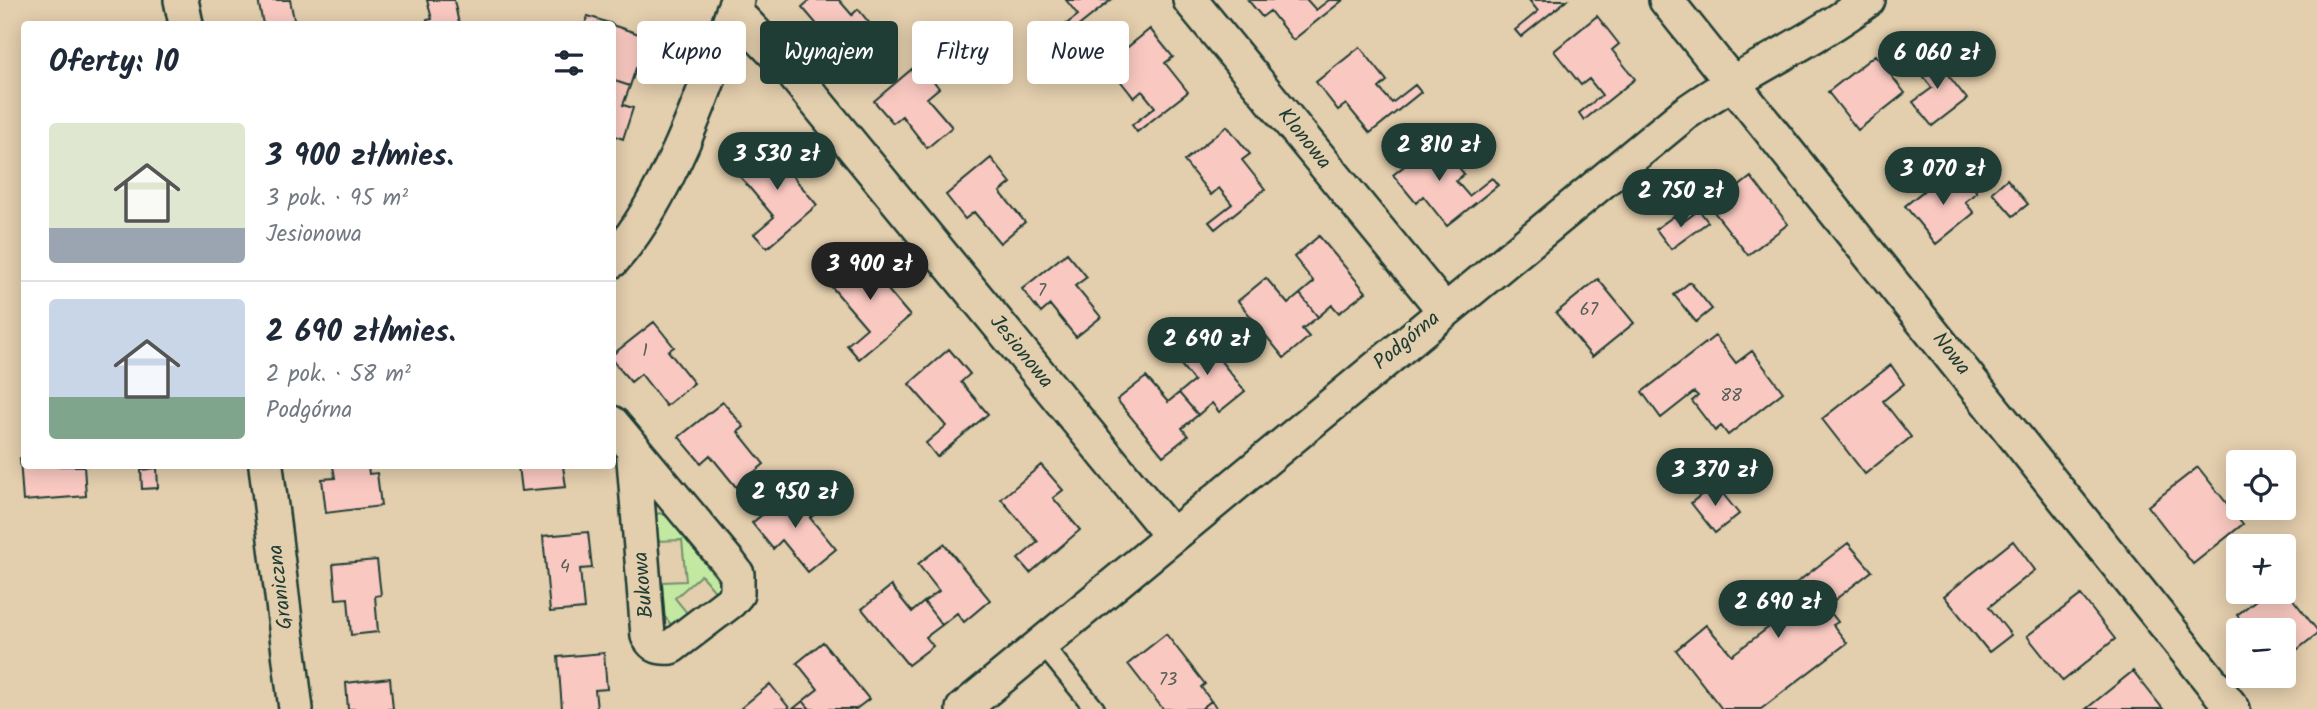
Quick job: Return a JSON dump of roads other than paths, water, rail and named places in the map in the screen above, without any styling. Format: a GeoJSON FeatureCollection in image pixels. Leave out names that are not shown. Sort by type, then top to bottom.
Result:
{"type":"FeatureCollection","features":[{"type":"Feature","properties":{"kind":"street"},"geometry":{"type":"LineString","coordinates":[[181,0],[185,21]]}},
{"type":"Feature","properties":{"kind":"street","name":"Klonowa"},"geometry":{"type":"LineString","coordinates":[[1190,0],[1444,310]]}},
{"type":"Feature","properties":{"kind":"street","name":"Nowa"},"geometry":{"type":"LineString","coordinates":[[1667,0],[2233,709]]}},
{"type":"Feature","properties":{"kind":"street","name":"Podgórna"},"geometry":{"type":"LineString","coordinates":[[964,709],[1683,115],[1731,82],[1796,48],[1868,0]]}},
{"type":"Feature","properties":{"kind":"street"},"geometry":{"type":"LineString","coordinates":[[616,256],[642,223],[674,163],[735,5]]}},
{"type":"Feature","properties":{"kind":"street","name":"Jesionowa"},"geometry":{"type":"LineString","coordinates":[[735,5],[1171,536]]}},
{"type":"Feature","properties":{"kind":"street","name":"Bukowa"},"geometry":{"type":"LineString","coordinates":[[623,435],[729,563],[739,583],[737,594],[730,602],[671,647],[661,648],[653,644],[646,626],[623,435]]}},
{"type":"Feature","properties":{"kind":"street","name":"Graniczna"},"geometry":{"type":"LineString","coordinates":[[266,469],[296,709]]}},
{"type":"Feature","properties":{"kind":"lane"},"geometry":{"type":"LineString","coordinates":[[1042,644],[1095,709]]}}]}
